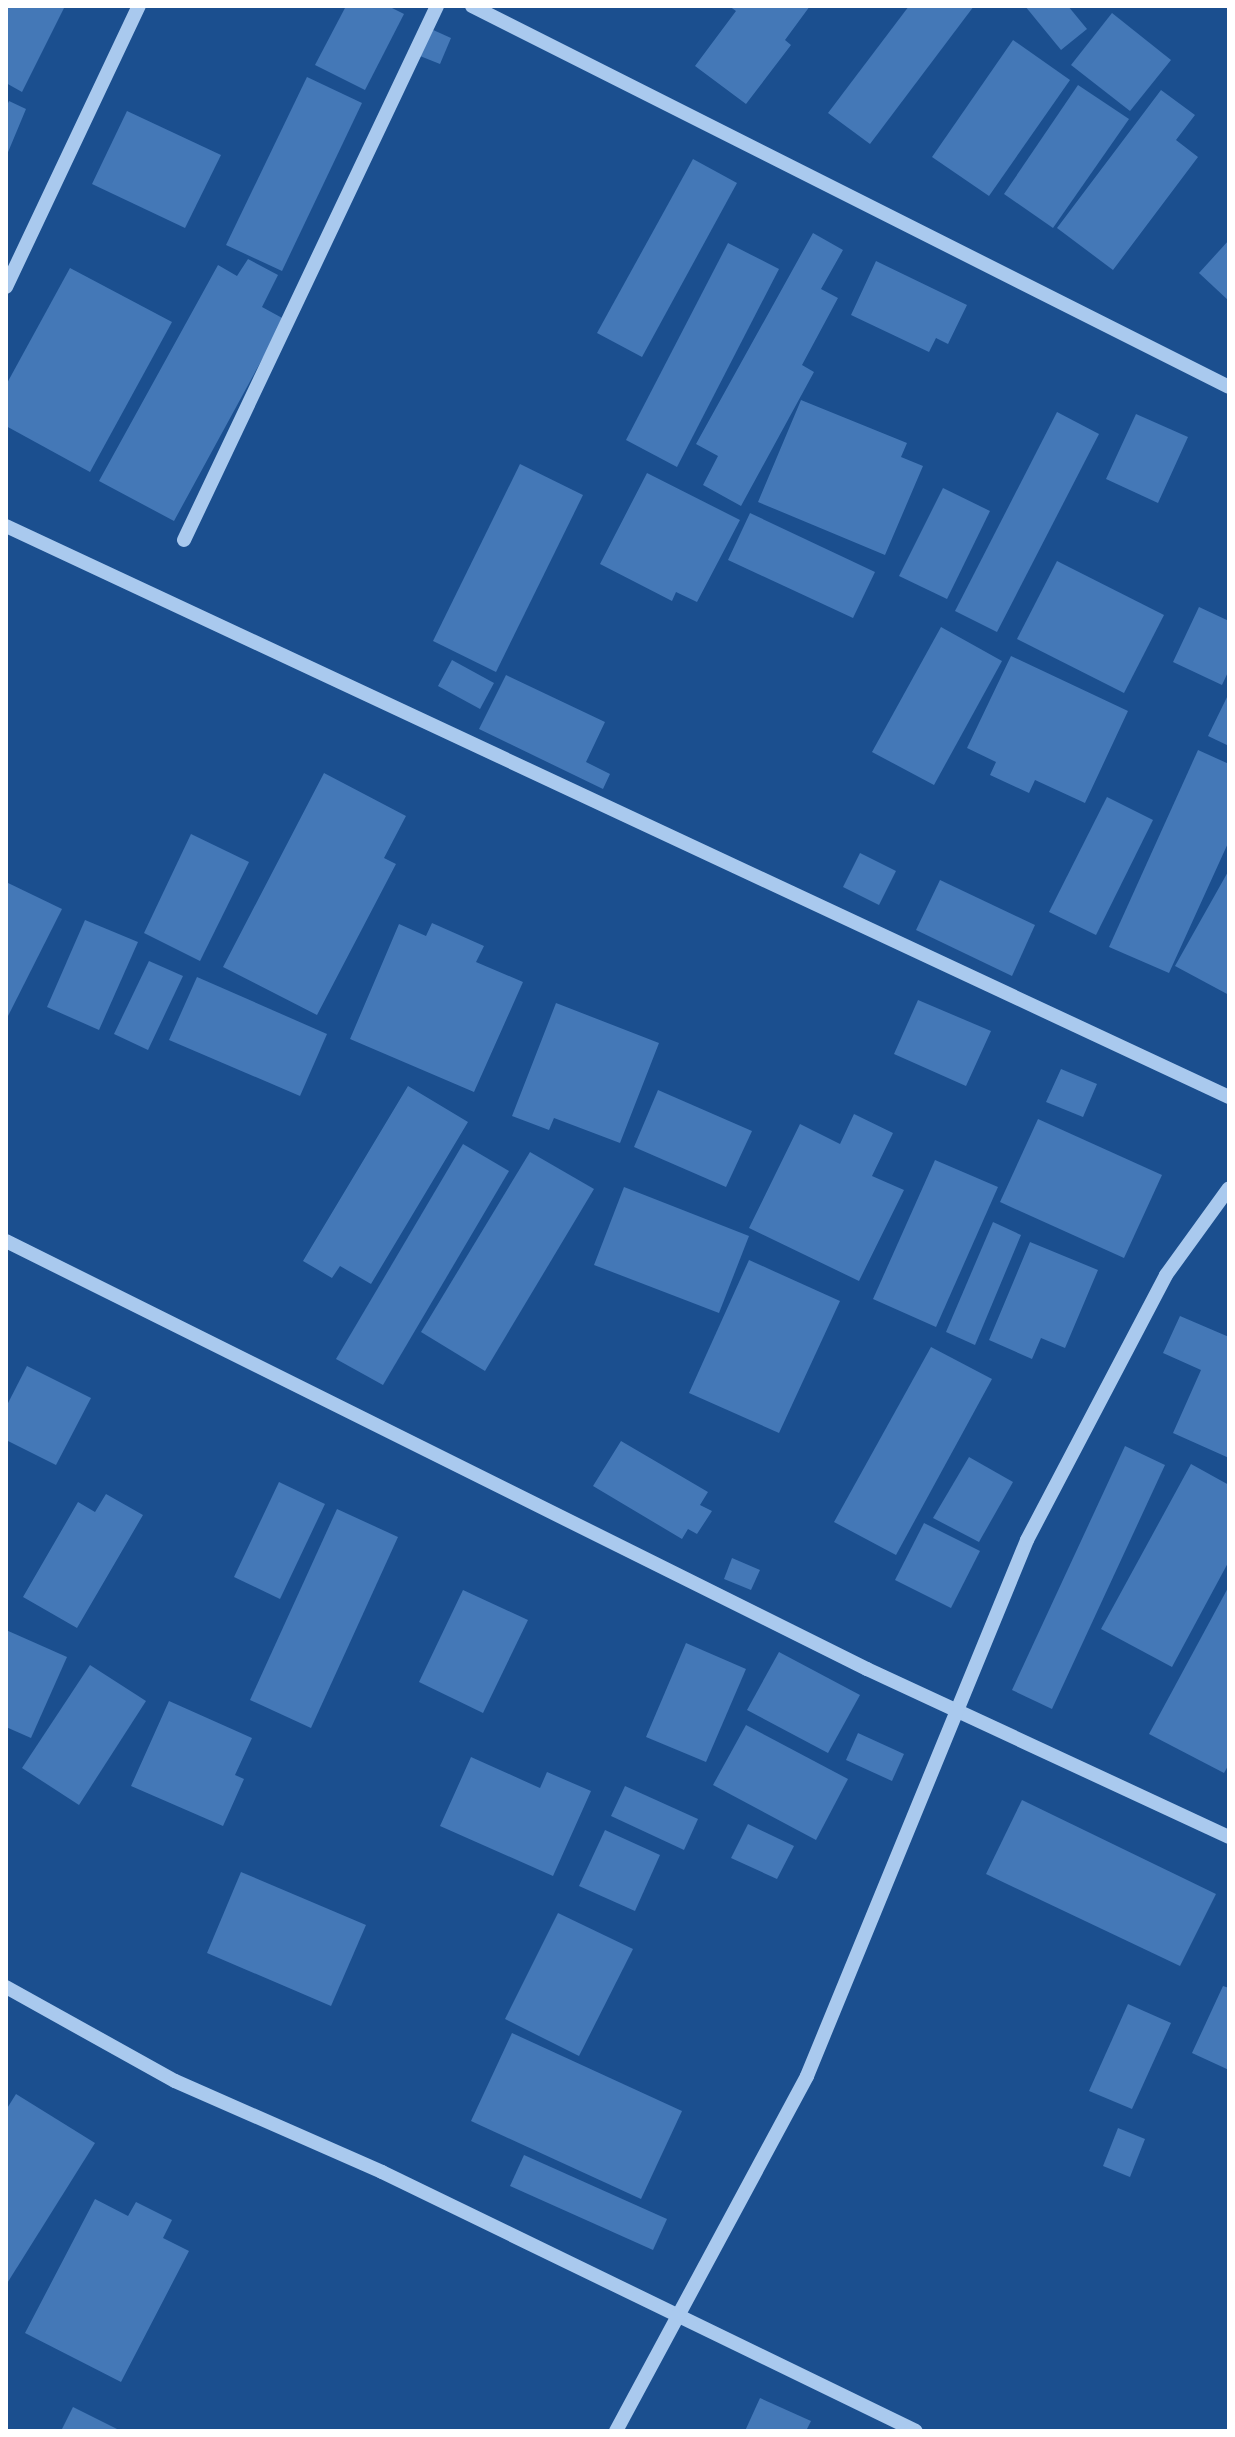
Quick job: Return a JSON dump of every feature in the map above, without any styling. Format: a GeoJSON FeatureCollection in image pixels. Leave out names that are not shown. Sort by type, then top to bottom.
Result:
{"type":"FeatureCollection","features":[{"type":"Feature","properties":{"kind":"street"},"geometry":{"type":"LineString","coordinates":[[6,287],[139,6]]}},
{"type":"Feature","properties":{"kind":"street"},"geometry":{"type":"LineString","coordinates":[[184,540],[437,6]]}},
{"type":"Feature","properties":{"kind":"street"},"geometry":{"type":"LineString","coordinates":[[472,6],[1229,387]]}},
{"type":"Feature","properties":{"kind":"street"},"geometry":{"type":"LineString","coordinates":[[6,526],[1229,1097]]}},
{"type":"Feature","properties":{"kind":"street"},"geometry":{"type":"LineString","coordinates":[[616,2431],[674,2317],[807,2076],[921,1788],[959,1708],[1027,1540],[1113,1368],[1166,1275],[1229,1188]]}},
{"type":"Feature","properties":{"kind":"street"},"geometry":{"type":"LineString","coordinates":[[6,1241],[867,1669],[959,1708],[1229,1837]]}},
{"type":"Feature","properties":{"kind":"street"},"geometry":{"type":"LineString","coordinates":[[6,1987],[175,2081],[382,2172],[674,2317],[916,2431]]}},
{"type":"Feature","properties":{"kind":"building"},"geometry":{"type":"Polygon","coordinates":[[[6,6],[65,6],[22,92],[6,83],[6,6]]]}},
{"type":"Feature","properties":{"kind":"building"},"geometry":{"type":"Polygon","coordinates":[[[346,6],[388,6],[404,14],[365,90],[315,65],[346,6]]]}},
{"type":"Feature","properties":{"kind":"building"},"geometry":{"type":"Polygon","coordinates":[[[729,6],[810,6],[785,40],[791,45],[746,104],[695,66],[736,11],[729,6]]]}},
{"type":"Feature","properties":{"kind":"building"},"geometry":{"type":"Polygon","coordinates":[[[909,6],[974,6],[870,144],[828,113],[909,6]]]}},
{"type":"Feature","properties":{"kind":"building"},"geometry":{"type":"Polygon","coordinates":[[[1025,6],[1068,6],[1087,29],[1061,50],[1025,6]]]}},
{"type":"Feature","properties":{"kind":"building"},"geometry":{"type":"Polygon","coordinates":[[[1112,13],[1171,60],[1130,111],[1071,65],[1112,13]]]}},
{"type":"Feature","properties":{"kind":"building"},"geometry":{"type":"Polygon","coordinates":[[[431,29],[451,38],[440,64],[420,56],[431,29]]]}},
{"type":"Feature","properties":{"kind":"building"},"geometry":{"type":"Polygon","coordinates":[[[1013,40],[1070,80],[989,196],[932,157],[1013,40]]]}},
{"type":"Feature","properties":{"kind":"building"},"geometry":{"type":"Polygon","coordinates":[[[307,77],[362,103],[282,271],[226,245],[307,77]]]}},
{"type":"Feature","properties":{"kind":"building"},"geometry":{"type":"Polygon","coordinates":[[[1078,85],[1129,119],[1053,228],[1004,194],[1078,85]]]}},
{"type":"Feature","properties":{"kind":"building"},"geometry":{"type":"Polygon","coordinates":[[[1161,90],[1195,115],[1176,140],[1198,157],[1113,270],[1057,228],[1161,90]]]}},
{"type":"Feature","properties":{"kind":"building"},"geometry":{"type":"Polygon","coordinates":[[[9,101],[26,109],[6,157],[6,108],[9,101]]]}},
{"type":"Feature","properties":{"kind":"building"},"geometry":{"type":"Polygon","coordinates":[[[127,111],[221,155],[185,228],[92,184],[127,111]]]}},
{"type":"Feature","properties":{"kind":"building"},"geometry":{"type":"Polygon","coordinates":[[[693,159],[737,183],[642,357],[597,333],[693,159]]]}},
{"type":"Feature","properties":{"kind":"building"},"geometry":{"type":"Polygon","coordinates":[[[813,233],[843,250],[821,289],[838,298],[802,365],[814,372],[741,506],[703,485],[718,456],[696,444],[813,233]]]}},
{"type":"Feature","properties":{"kind":"building"},"geometry":{"type":"Polygon","coordinates":[[[1229,240],[1229,301],[1199,273],[1229,240]]]}},
{"type":"Feature","properties":{"kind":"building"},"geometry":{"type":"Polygon","coordinates":[[[728,243],[779,269],[677,467],[626,440],[728,243]]]}},
{"type":"Feature","properties":{"kind":"building"},"geometry":{"type":"Polygon","coordinates":[[[248,259],[278,275],[262,307],[284,319],[174,521],[99,481],[218,265],[237,276],[248,259]]]}},
{"type":"Feature","properties":{"kind":"building"},"geometry":{"type":"Polygon","coordinates":[[[876,261],[967,305],[948,344],[936,338],[929,352],[851,315],[876,261]]]}},
{"type":"Feature","properties":{"kind":"building"},"geometry":{"type":"Polygon","coordinates":[[[70,268],[172,322],[90,472],[6,426],[6,385],[70,268]]]}},
{"type":"Feature","properties":{"kind":"building"},"geometry":{"type":"Polygon","coordinates":[[[801,400],[907,443],[901,457],[923,466],[885,555],[758,502],[801,400]]]}},
{"type":"Feature","properties":{"kind":"building"},"geometry":{"type":"Polygon","coordinates":[[[1057,412],[1099,434],[997,632],[955,611],[1057,412]]]}},
{"type":"Feature","properties":{"kind":"building"},"geometry":{"type":"Polygon","coordinates":[[[1136,414],[1188,437],[1158,503],[1106,479],[1136,414]]]}},
{"type":"Feature","properties":{"kind":"building"},"geometry":{"type":"Polygon","coordinates":[[[520,464],[583,495],[496,672],[433,641],[520,464]]]}},
{"type":"Feature","properties":{"kind":"building"},"geometry":{"type":"Polygon","coordinates":[[[647,473],[740,520],[697,602],[676,592],[672,601],[600,564],[647,473]]]}},
{"type":"Feature","properties":{"kind":"building"},"geometry":{"type":"Polygon","coordinates":[[[943,488],[990,511],[947,599],[899,576],[943,488]]]}},
{"type":"Feature","properties":{"kind":"building"},"geometry":{"type":"Polygon","coordinates":[[[750,513],[875,572],[853,618],[728,560],[750,513]]]}},
{"type":"Feature","properties":{"kind":"building"},"geometry":{"type":"Polygon","coordinates":[[[1057,561],[1164,615],[1124,693],[1017,639],[1057,561]]]}},
{"type":"Feature","properties":{"kind":"building"},"geometry":{"type":"Polygon","coordinates":[[[1199,607],[1229,621],[1229,670],[1222,685],[1173,662],[1199,607]]]}},
{"type":"Feature","properties":{"kind":"building"},"geometry":{"type":"Polygon","coordinates":[[[941,627],[1002,661],[934,785],[872,752],[941,627]]]}},
{"type":"Feature","properties":{"kind":"building"},"geometry":{"type":"Polygon","coordinates":[[[1011,656],[1128,711],[1085,803],[1035,780],[1029,793],[990,775],[996,762],[967,748],[1011,656]]]}},
{"type":"Feature","properties":{"kind":"building"},"geometry":{"type":"Polygon","coordinates":[[[452,660],[494,683],[480,709],[438,686],[452,660]]]}},
{"type":"Feature","properties":{"kind":"building"},"geometry":{"type":"Polygon","coordinates":[[[506,675],[605,722],[586,762],[610,774],[603,789],[479,729],[506,675]]]}},
{"type":"Feature","properties":{"kind":"building"},"geometry":{"type":"Polygon","coordinates":[[[1229,693],[1229,746],[1208,736],[1229,693]]]}},
{"type":"Feature","properties":{"kind":"building"},"geometry":{"type":"Polygon","coordinates":[[[1198,750],[1229,764],[1229,841],[1169,973],[1109,947],[1198,750]]]}},
{"type":"Feature","properties":{"kind":"building"},"geometry":{"type":"Polygon","coordinates":[[[324,773],[406,816],[384,858],[396,864],[317,1015],[223,967],[324,773]]]}},
{"type":"Feature","properties":{"kind":"building"},"geometry":{"type":"Polygon","coordinates":[[[1107,797],[1153,820],[1096,935],[1049,912],[1107,797]]]}},
{"type":"Feature","properties":{"kind":"building"},"geometry":{"type":"Polygon","coordinates":[[[191,834],[249,862],[200,961],[144,933],[191,834]]]}},
{"type":"Feature","properties":{"kind":"building"},"geometry":{"type":"Polygon","coordinates":[[[860,853],[896,871],[879,905],[843,887],[860,853]]]}},
{"type":"Feature","properties":{"kind":"building"},"geometry":{"type":"Polygon","coordinates":[[[1229,870],[1229,995],[1175,966],[1229,870]]]}},
{"type":"Feature","properties":{"kind":"building"},"geometry":{"type":"Polygon","coordinates":[[[940,880],[1035,925],[1012,976],[916,930],[940,880]]]}},
{"type":"Feature","properties":{"kind":"building"},"geometry":{"type":"Polygon","coordinates":[[[6,882],[62,909],[6,1020],[6,882]]]}},
{"type":"Feature","properties":{"kind":"building"},"geometry":{"type":"Polygon","coordinates":[[[85,920],[138,942],[99,1030],[47,1007],[85,920]]]}},
{"type":"Feature","properties":{"kind":"building"},"geometry":{"type":"Polygon","coordinates":[[[432,923],[484,946],[476,962],[523,982],[474,1092],[350,1039],[399,924],[426,936],[432,923]]]}},
{"type":"Feature","properties":{"kind":"building"},"geometry":{"type":"Polygon","coordinates":[[[149,961],[183,976],[148,1050],[114,1034],[149,961]]]}},
{"type":"Feature","properties":{"kind":"building"},"geometry":{"type":"Polygon","coordinates":[[[197,977],[327,1034],[300,1096],[169,1040],[197,977]]]}},
{"type":"Feature","properties":{"kind":"building"},"geometry":{"type":"Polygon","coordinates":[[[918,1000],[991,1031],[966,1086],[894,1054],[918,1000]]]}},
{"type":"Feature","properties":{"kind":"building"},"geometry":{"type":"Polygon","coordinates":[[[556,1003],[659,1043],[620,1143],[554,1118],[549,1130],[512,1116],[556,1003]]]}},
{"type":"Feature","properties":{"kind":"building"},"geometry":{"type":"Polygon","coordinates":[[[1061,1069],[1097,1084],[1083,1117],[1046,1102],[1061,1069]]]}},
{"type":"Feature","properties":{"kind":"building"},"geometry":{"type":"Polygon","coordinates":[[[408,1086],[468,1122],[371,1284],[340,1266],[332,1278],[303,1261],[408,1086]]]}},
{"type":"Feature","properties":{"kind":"building"},"geometry":{"type":"Polygon","coordinates":[[[658,1090],[752,1131],[726,1187],[634,1147],[658,1090]]]}},
{"type":"Feature","properties":{"kind":"building"},"geometry":{"type":"Polygon","coordinates":[[[854,1114],[893,1133],[872,1176],[904,1190],[859,1281],[749,1228],[800,1124],[840,1144],[854,1114]]]}},
{"type":"Feature","properties":{"kind":"building"},"geometry":{"type":"Polygon","coordinates":[[[1038,1119],[1162,1175],[1124,1258],[1000,1202],[1038,1119]]]}},
{"type":"Feature","properties":{"kind":"building"},"geometry":{"type":"Polygon","coordinates":[[[463,1144],[509,1171],[383,1385],[336,1359],[463,1144]]]}},
{"type":"Feature","properties":{"kind":"building"},"geometry":{"type":"Polygon","coordinates":[[[530,1152],[594,1189],[485,1371],[421,1332],[530,1152]]]}},
{"type":"Feature","properties":{"kind":"building"},"geometry":{"type":"Polygon","coordinates":[[[935,1160],[998,1187],[936,1327],[873,1299],[935,1160]]]}},
{"type":"Feature","properties":{"kind":"building"},"geometry":{"type":"Polygon","coordinates":[[[624,1187],[749,1236],[719,1313],[594,1265],[624,1187]]]}},
{"type":"Feature","properties":{"kind":"building"},"geometry":{"type":"Polygon","coordinates":[[[993,1222],[1021,1235],[975,1345],[946,1332],[993,1222]]]}},
{"type":"Feature","properties":{"kind":"building"},"geometry":{"type":"Polygon","coordinates":[[[1030,1242],[1098,1270],[1065,1348],[1041,1338],[1032,1359],[989,1340],[1030,1242]]]}},
{"type":"Feature","properties":{"kind":"building"},"geometry":{"type":"Polygon","coordinates":[[[749,1260],[840,1301],[779,1433],[689,1393],[749,1260]]]}},
{"type":"Feature","properties":{"kind":"building"},"geometry":{"type":"Polygon","coordinates":[[[1180,1316],[1229,1337],[1229,1458],[1173,1433],[1201,1370],[1163,1353],[1180,1316]]]}},
{"type":"Feature","properties":{"kind":"building"},"geometry":{"type":"Polygon","coordinates":[[[931,1347],[992,1379],[896,1555],[834,1522],[931,1347]]]}},
{"type":"Feature","properties":{"kind":"building"},"geometry":{"type":"Polygon","coordinates":[[[27,1366],[91,1398],[56,1465],[6,1440],[6,1407],[27,1366]]]}},
{"type":"Feature","properties":{"kind":"building"},"geometry":{"type":"Polygon","coordinates":[[[621,1441],[708,1492],[700,1505],[712,1511],[697,1534],[688,1529],[682,1539],[593,1486],[621,1441]]]}},
{"type":"Feature","properties":{"kind":"building"},"geometry":{"type":"Polygon","coordinates":[[[1125,1446],[1165,1465],[1052,1709],[1012,1690],[1125,1446]]]}},
{"type":"Feature","properties":{"kind":"building"},"geometry":{"type":"Polygon","coordinates":[[[969,1457],[1013,1482],[979,1542],[933,1518],[969,1457]]]}},
{"type":"Feature","properties":{"kind":"building"},"geometry":{"type":"Polygon","coordinates":[[[1191,1464],[1229,1485],[1229,1561],[1172,1667],[1101,1629],[1191,1464]]]}},
{"type":"Feature","properties":{"kind":"building"},"geometry":{"type":"Polygon","coordinates":[[[279,1482],[325,1504],[280,1599],[234,1577],[279,1482]]]}},
{"type":"Feature","properties":{"kind":"building"},"geometry":{"type":"Polygon","coordinates":[[[106,1494],[143,1515],[77,1628],[23,1597],[78,1502],[95,1512],[106,1494]]]}},
{"type":"Feature","properties":{"kind":"building"},"geometry":{"type":"Polygon","coordinates":[[[337,1509],[398,1537],[311,1728],[250,1700],[337,1509]]]}},
{"type":"Feature","properties":{"kind":"building"},"geometry":{"type":"Polygon","coordinates":[[[924,1523],[980,1551],[951,1608],[895,1580],[924,1523]]]}},
{"type":"Feature","properties":{"kind":"building"},"geometry":{"type":"Polygon","coordinates":[[[732,1558],[760,1570],[751,1590],[724,1579],[732,1558]]]}},
{"type":"Feature","properties":{"kind":"building"},"geometry":{"type":"Polygon","coordinates":[[[1229,1586],[1229,1764],[1224,1773],[1149,1734],[1229,1586]]]}},
{"type":"Feature","properties":{"kind":"building"},"geometry":{"type":"Polygon","coordinates":[[[463,1590],[528,1620],[483,1713],[419,1682],[463,1590]]]}},
{"type":"Feature","properties":{"kind":"building"},"geometry":{"type":"Polygon","coordinates":[[[6,1630],[67,1657],[31,1738],[6,1727],[6,1630]]]}},
{"type":"Feature","properties":{"kind":"building"},"geometry":{"type":"Polygon","coordinates":[[[686,1643],[746,1669],[706,1762],[646,1737],[686,1643]]]}},
{"type":"Feature","properties":{"kind":"building"},"geometry":{"type":"Polygon","coordinates":[[[779,1652],[860,1695],[828,1753],[747,1710],[779,1652]]]}},
{"type":"Feature","properties":{"kind":"building"},"geometry":{"type":"Polygon","coordinates":[[[90,1665],[146,1701],[79,1805],[22,1768],[90,1665]]]}},
{"type":"Feature","properties":{"kind":"building"},"geometry":{"type":"Polygon","coordinates":[[[169,1701],[252,1738],[235,1775],[244,1779],[223,1826],[131,1786],[169,1701]]]}},
{"type":"Feature","properties":{"kind":"building"},"geometry":{"type":"Polygon","coordinates":[[[746,1725],[848,1779],[816,1840],[713,1785],[746,1725]]]}},
{"type":"Feature","properties":{"kind":"building"},"geometry":{"type":"Polygon","coordinates":[[[858,1733],[904,1754],[892,1781],[846,1760],[858,1733]]]}},
{"type":"Feature","properties":{"kind":"building"},"geometry":{"type":"Polygon","coordinates":[[[471,1757],[540,1788],[547,1772],[591,1791],[553,1876],[440,1826],[471,1757]]]}},
{"type":"Feature","properties":{"kind":"building"},"geometry":{"type":"Polygon","coordinates":[[[625,1786],[698,1819],[684,1850],[611,1816],[625,1786]]]}},
{"type":"Feature","properties":{"kind":"building"},"geometry":{"type":"Polygon","coordinates":[[[1022,1800],[1216,1894],[1180,1966],[986,1874],[1022,1800]]]}},
{"type":"Feature","properties":{"kind":"building"},"geometry":{"type":"Polygon","coordinates":[[[748,1824],[794,1846],[777,1879],[731,1858],[748,1824]]]}},
{"type":"Feature","properties":{"kind":"building"},"geometry":{"type":"Polygon","coordinates":[[[605,1830],[660,1855],[635,1911],[579,1886],[605,1830]]]}},
{"type":"Feature","properties":{"kind":"building"},"geometry":{"type":"Polygon","coordinates":[[[241,1872],[366,1925],[331,2006],[207,1953],[241,1872]]]}},
{"type":"Feature","properties":{"kind":"building"},"geometry":{"type":"Polygon","coordinates":[[[558,1913],[633,1949],[579,2056],[505,2019],[558,1913]]]}},
{"type":"Feature","properties":{"kind":"building"},"geometry":{"type":"Polygon","coordinates":[[[1223,1986],[1229,1988],[1229,2070],[1192,2053],[1223,1986]]]}},
{"type":"Feature","properties":{"kind":"building"},"geometry":{"type":"Polygon","coordinates":[[[1128,2004],[1171,2023],[1132,2109],[1089,2091],[1128,2004]]]}},
{"type":"Feature","properties":{"kind":"building"},"geometry":{"type":"Polygon","coordinates":[[[512,2033],[682,2111],[641,2199],[471,2121],[512,2033]]]}},
{"type":"Feature","properties":{"kind":"building"},"geometry":{"type":"Polygon","coordinates":[[[16,2094],[95,2143],[6,2285],[6,2110],[16,2094]]]}},
{"type":"Feature","properties":{"kind":"building"},"geometry":{"type":"Polygon","coordinates":[[[1118,2128],[1145,2139],[1130,2177],[1103,2166],[1118,2128]]]}},
{"type":"Feature","properties":{"kind":"building"},"geometry":{"type":"Polygon","coordinates":[[[524,2155],[667,2219],[653,2250],[510,2186],[524,2155]]]}},
{"type":"Feature","properties":{"kind":"building"},"geometry":{"type":"Polygon","coordinates":[[[95,2199],[128,2216],[136,2202],[172,2220],[163,2238],[189,2251],[121,2382],[25,2333],[95,2199]]]}},
{"type":"Feature","properties":{"kind":"building"},"geometry":{"type":"Polygon","coordinates":[[[760,2398],[811,2421],[806,2431],[745,2431],[760,2398]]]}},
{"type":"Feature","properties":{"kind":"building"},"geometry":{"type":"Polygon","coordinates":[[[73,2407],[121,2431],[61,2431],[73,2407]]]}}]}
